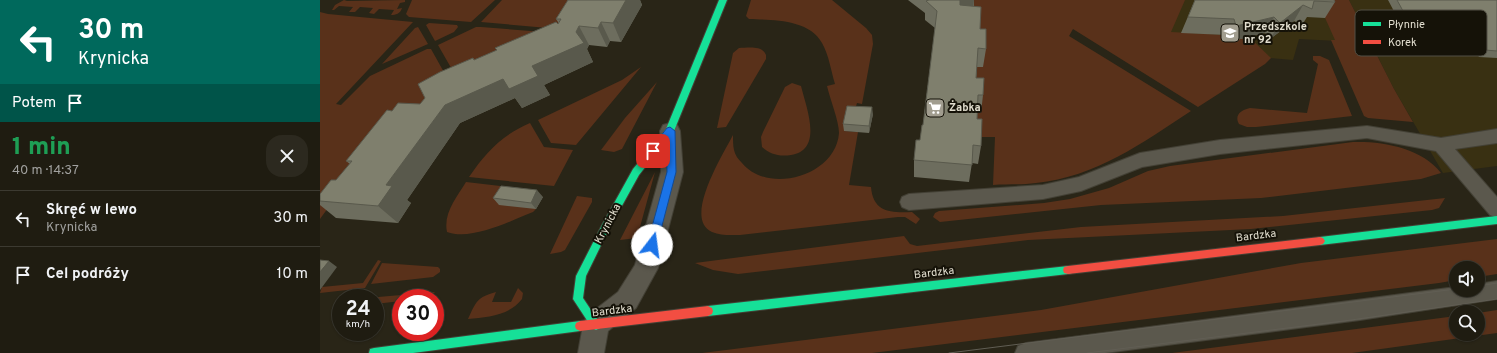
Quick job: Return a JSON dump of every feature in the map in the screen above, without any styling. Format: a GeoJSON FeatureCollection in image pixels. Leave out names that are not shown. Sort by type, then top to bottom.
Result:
{"type":"FeatureCollection","features":[{"type":"Feature","properties":{"kind":"main road","name":"Krynicka"},"geometry":{"type":"LineString","coordinates":[[596,325],[578,299],[581,276],[636,172],[670,131],[723,0]]}},
{"type":"Feature","properties":{"kind":"main road","name":"Bardzka"},"geometry":{"type":"LineString","coordinates":[[374,353],[596,325],[1497,220]]}},
{"type":"Feature","properties":{"kind":"street","name":"Krynicka"},"geometry":{"type":"LineString","coordinates":[[596,325],[627,300],[646,268],[672,172],[670,131]]}},
{"type":"Feature","properties":{"kind":"street"},"geometry":{"type":"LineString","coordinates":[[591,353],[596,325]]}},
{"type":"Feature","properties":{"kind":"lane"},"geometry":{"type":"LineString","coordinates":[[909,202],[1043,192],[1081,184],[1140,160],[1220,147],[1367,132],[1441,145],[1497,136]]}},
{"type":"Feature","properties":{"kind":"lane"},"geometry":{"type":"LineString","coordinates":[[1441,145],[1497,210]]}},
{"type":"Feature","properties":{"kind":"lane"},"geometry":{"type":"LineString","coordinates":[[1026,353],[1360,310],[1497,290]]}},
{"type":"Feature","properties":{"kind":"shaded area"},"geometry":{"type":"Polygon","coordinates":[[[344,0],[405,0],[405,2],[400,3],[397,9],[402,8],[400,12],[393,15],[391,15],[394,10],[379,9],[374,14],[369,13],[373,8],[360,7],[355,12],[349,12],[353,7],[339,6],[332,10],[335,5],[344,0]]]}},
{"type":"Feature","properties":{"kind":"shaded area"},"geometry":{"type":"Polygon","coordinates":[[[412,0],[495,0],[471,22],[409,17],[406,14],[412,0]]]}},
{"type":"Feature","properties":{"kind":"shaded area"},"geometry":{"type":"Polygon","coordinates":[[[502,0],[590,0],[559,29],[481,22],[502,0]]]}},
{"type":"Feature","properties":{"kind":"shaded area"},"geometry":{"type":"Polygon","coordinates":[[[751,0],[832,0],[866,28],[872,35],[873,44],[862,104],[857,103],[854,113],[844,131],[858,132],[849,185],[871,187],[872,195],[875,202],[879,206],[890,211],[912,212],[920,219],[916,224],[905,217],[898,217],[740,235],[722,235],[712,232],[704,225],[701,214],[703,200],[714,170],[733,135],[734,152],[742,163],[754,173],[768,178],[783,179],[799,176],[814,170],[826,160],[835,148],[839,133],[836,116],[827,86],[835,84],[822,43],[816,35],[799,25],[789,22],[749,19],[746,16],[751,0]]]}},
{"type":"Feature","properties":{"kind":"shaded area"},"geometry":{"type":"Polygon","coordinates":[[[959,0],[1185,0],[1171,32],[1226,35],[1228,41],[1226,42],[1249,37],[1271,58],[1265,64],[1198,107],[1073,29],[1069,36],[1191,111],[1118,157],[1079,174],[1036,183],[993,185],[995,137],[974,137],[976,67],[983,67],[959,0]]]}},
{"type":"Feature","properties":{"kind":"shaded area","name":"Przedszkole nr 92"},"geometry":{"type":"Polygon","coordinates":[[[1080,0],[1345,0],[1338,41],[1299,39],[1293,60],[1134,47],[1080,0]]]}},
{"type":"Feature","properties":{"kind":"shaded area"},"geometry":{"type":"Polygon","coordinates":[[[1317,0],[1349,0],[1355,12],[1355,56],[1377,56],[1413,122],[1368,118],[1364,116],[1331,40],[1335,40],[1317,0]]]}},
{"type":"Feature","properties":{"kind":"shaded area"},"geometry":{"type":"Polygon","coordinates":[[[1349,0],[1497,0],[1497,166],[1443,173],[1394,89],[1377,56],[1487,56],[1487,10],[1355,10],[1355,12],[1349,0]]]}},
{"type":"Feature","properties":{"kind":"shaded area"},"geometry":{"type":"Polygon","coordinates":[[[320,12],[413,22],[336,104],[341,105],[370,76],[427,49],[431,49],[450,83],[418,118],[350,183],[320,219],[320,12]]]}},
{"type":"Feature","properties":{"kind":"shaded area"},"geometry":{"type":"Polygon","coordinates":[[[429,23],[457,25],[458,27],[454,32],[435,41],[426,25],[429,23]]]}},
{"type":"Feature","properties":{"kind":"shaded area"},"geometry":{"type":"Polygon","coordinates":[[[418,27],[428,44],[382,64],[415,28],[418,27]]]}},
{"type":"Feature","properties":{"kind":"shaded area"},"geometry":{"type":"Polygon","coordinates":[[[476,27],[557,33],[458,80],[438,45],[476,27]]]}},
{"type":"Feature","properties":{"kind":"shaded area"},"geometry":{"type":"Polygon","coordinates":[[[739,48],[758,48],[764,52],[766,59],[726,127],[717,128],[733,53],[739,48]]]}},
{"type":"Feature","properties":{"kind":"shaded area"},"geometry":{"type":"Polygon","coordinates":[[[1313,56],[1320,56],[1329,60],[1352,116],[1256,127],[1247,127],[1239,124],[1237,118],[1239,113],[1250,108],[1307,113],[1318,64],[1313,60],[1313,56]]]}},
{"type":"Feature","properties":{"kind":"shaded area"},"geometry":{"type":"Polygon","coordinates":[[[641,67],[576,145],[551,143],[538,120],[622,80],[641,67]]]}},
{"type":"Feature","properties":{"kind":"shaded area"},"geometry":{"type":"Polygon","coordinates":[[[657,82],[622,149],[614,152],[601,150],[625,118],[657,82]]]}},
{"type":"Feature","properties":{"kind":"shaded area"},"geometry":{"type":"Polygon","coordinates":[[[792,83],[801,86],[809,116],[810,137],[807,145],[801,151],[787,156],[772,153],[762,147],[761,137],[785,87],[792,83]]]}},
{"type":"Feature","properties":{"kind":"shaded area"},"geometry":{"type":"Polygon","coordinates":[[[530,123],[544,147],[573,150],[554,186],[469,177],[495,145],[511,133],[530,123]]]}},
{"type":"Feature","properties":{"kind":"shaded area"},"geometry":{"type":"Polygon","coordinates":[[[1353,142],[1389,145],[1413,152],[1433,164],[1441,173],[1421,179],[1261,198],[1101,205],[940,222],[933,217],[935,213],[939,211],[1044,203],[1070,199],[1109,188],[1148,171],[1170,166],[1353,142]]]}},
{"type":"Feature","properties":{"kind":"shaded area"},"geometry":{"type":"Polygon","coordinates":[[[655,172],[637,238],[620,240],[655,172]]]}},
{"type":"Feature","properties":{"kind":"shaded area"},"geometry":{"type":"Polygon","coordinates":[[[466,182],[509,187],[536,209],[533,212],[491,229],[468,234],[447,232],[446,225],[449,212],[466,182]]]}},
{"type":"Feature","properties":{"kind":"shaded area"},"geometry":{"type":"Polygon","coordinates":[[[577,196],[592,198],[592,202],[565,250],[550,254],[577,196]]]}},
{"type":"Feature","properties":{"kind":"shaded area"},"geometry":{"type":"Polygon","coordinates":[[[1445,198],[1439,208],[1432,210],[1251,229],[1028,240],[738,274],[713,270],[695,263],[904,236],[910,244],[917,246],[1081,227],[1283,216],[1445,198]]]}},
{"type":"Feature","properties":{"kind":"shaded area"},"geometry":{"type":"Polygon","coordinates":[[[1497,239],[1497,274],[1485,276],[1485,261],[1449,261],[1449,281],[1439,283],[872,353],[702,353],[1041,310],[1301,263],[1497,239]]]}},
{"type":"Feature","properties":{"kind":"shaded area"},"geometry":{"type":"Polygon","coordinates":[[[378,260],[381,261],[365,288],[332,289],[332,292],[320,293],[322,287],[363,283],[378,260]]]}},
{"type":"Feature","properties":{"kind":"shaded area"},"geometry":{"type":"Polygon","coordinates":[[[382,263],[438,267],[440,272],[433,277],[371,284],[382,263]]]}},
{"type":"Feature","properties":{"kind":"shaded area"},"geometry":{"type":"Polygon","coordinates":[[[518,288],[523,293],[522,299],[511,309],[497,315],[468,319],[475,304],[481,298],[496,292],[492,302],[511,302],[518,288]]]}},
{"type":"Feature","properties":{"kind":"shaded area"},"geometry":{"type":"Polygon","coordinates":[[[384,296],[392,296],[392,302],[384,303],[384,296]]]}},
{"type":"Feature","properties":{"kind":"shaded area"},"geometry":{"type":"Polygon","coordinates":[[[1497,310],[1497,333],[1485,335],[1485,312],[1497,310]]]}},
{"type":"Feature","properties":{"kind":"shaded area"},"geometry":{"type":"Polygon","coordinates":[[[1449,317],[1449,340],[1352,353],[1172,353],[1449,317]]]}},
{"type":"Feature","properties":{"kind":"building"},"geometry":{"type":"Polygon","coordinates":[[[568,0],[626,0],[613,23],[601,22],[598,28],[579,26],[576,32],[584,43],[532,66],[538,76],[509,89],[503,79],[445,105],[386,185],[392,186],[378,206],[320,201],[320,194],[331,180],[336,180],[352,161],[346,161],[387,110],[392,111],[398,103],[420,104],[425,98],[418,84],[440,72],[497,50],[495,48],[556,22],[558,24],[561,19],[556,19],[568,0]]]}},
{"type":"Feature","properties":{"kind":"building"},"geometry":{"type":"Polygon","coordinates":[[[960,0],[960,5],[981,7],[980,29],[986,29],[986,49],[978,48],[976,78],[984,78],[983,95],[978,95],[977,119],[982,119],[981,146],[973,145],[972,165],[914,160],[916,140],[920,140],[923,125],[937,11],[926,1],[960,0]]]}},
{"type":"Feature","properties":{"kind":"building"},"geometry":{"type":"Polygon","coordinates":[[[1195,0],[1334,0],[1335,2],[1314,1],[1312,9],[1303,5],[1280,23],[1274,17],[1236,26],[1234,19],[1188,17],[1195,0]]]}},
{"type":"Feature","properties":{"kind":"building"},"geometry":{"type":"Polygon","coordinates":[[[1397,0],[1497,0],[1497,51],[1487,50],[1487,10],[1402,10],[1397,0]]]}},
{"type":"Feature","properties":{"kind":"building"},"geometry":{"type":"Polygon","coordinates":[[[847,106],[872,107],[869,126],[843,124],[847,106]]]}},
{"type":"Feature","properties":{"kind":"building"},"geometry":{"type":"Polygon","coordinates":[[[501,186],[537,190],[531,203],[493,198],[501,186]]]}},
{"type":"Feature","properties":{"kind":"building"},"geometry":{"type":"Polygon","coordinates":[[[320,260],[329,261],[320,272],[320,260]]]}},
{"type":"Feature","properties":{"kind":"tram line"},"geometry":{"type":"LineString","coordinates":[[1485,285],[1497,283]]}},
{"type":"Feature","properties":{"kind":"tram line"},"geometry":{"type":"LineString","coordinates":[[949,353],[1449,290]]}},
{"type":"Feature","properties":{"kind":"tram line"},"geometry":{"type":"LineString","coordinates":[[1087,353],[1351,320],[1497,299]]}},
{"type":"Feature","properties":{"kind":"traffic: fast"},"geometry":{"type":"LineString","coordinates":[[596,325],[578,299],[581,276],[605,228],[636,172],[670,131],[723,0]]}},
{"type":"Feature","properties":{"kind":"traffic: fast"},"geometry":{"type":"LineString","coordinates":[[1320,241],[1497,220]]}},
{"type":"Feature","properties":{"kind":"traffic: fast"},"geometry":{"type":"LineString","coordinates":[[708,311],[1068,270]]}},
{"type":"Feature","properties":{"kind":"traffic: fast"},"geometry":{"type":"LineString","coordinates":[[374,353],[580,326]]}},
{"type":"Feature","properties":{"kind":"traffic: jam"},"geometry":{"type":"LineString","coordinates":[[1068,270],[1320,241]]}},
{"type":"Feature","properties":{"kind":"traffic: jam"},"geometry":{"type":"LineString","coordinates":[[580,326],[708,311]]}},
{"type":"Feature","properties":{"kind":"place","name":"Przedszkole nr 92"},"geometry":{"type":"Point","coordinates":[1230,33]}},
{"type":"Feature","properties":{"kind":"place","name":"Żabka"},"geometry":{"type":"Point","coordinates":[935,108]}},
{"type":"Feature","properties":{"kind":"route"},"geometry":{"type":"LineString","coordinates":[[652,245],[672,172],[670,131],[653,151]]}}]}
